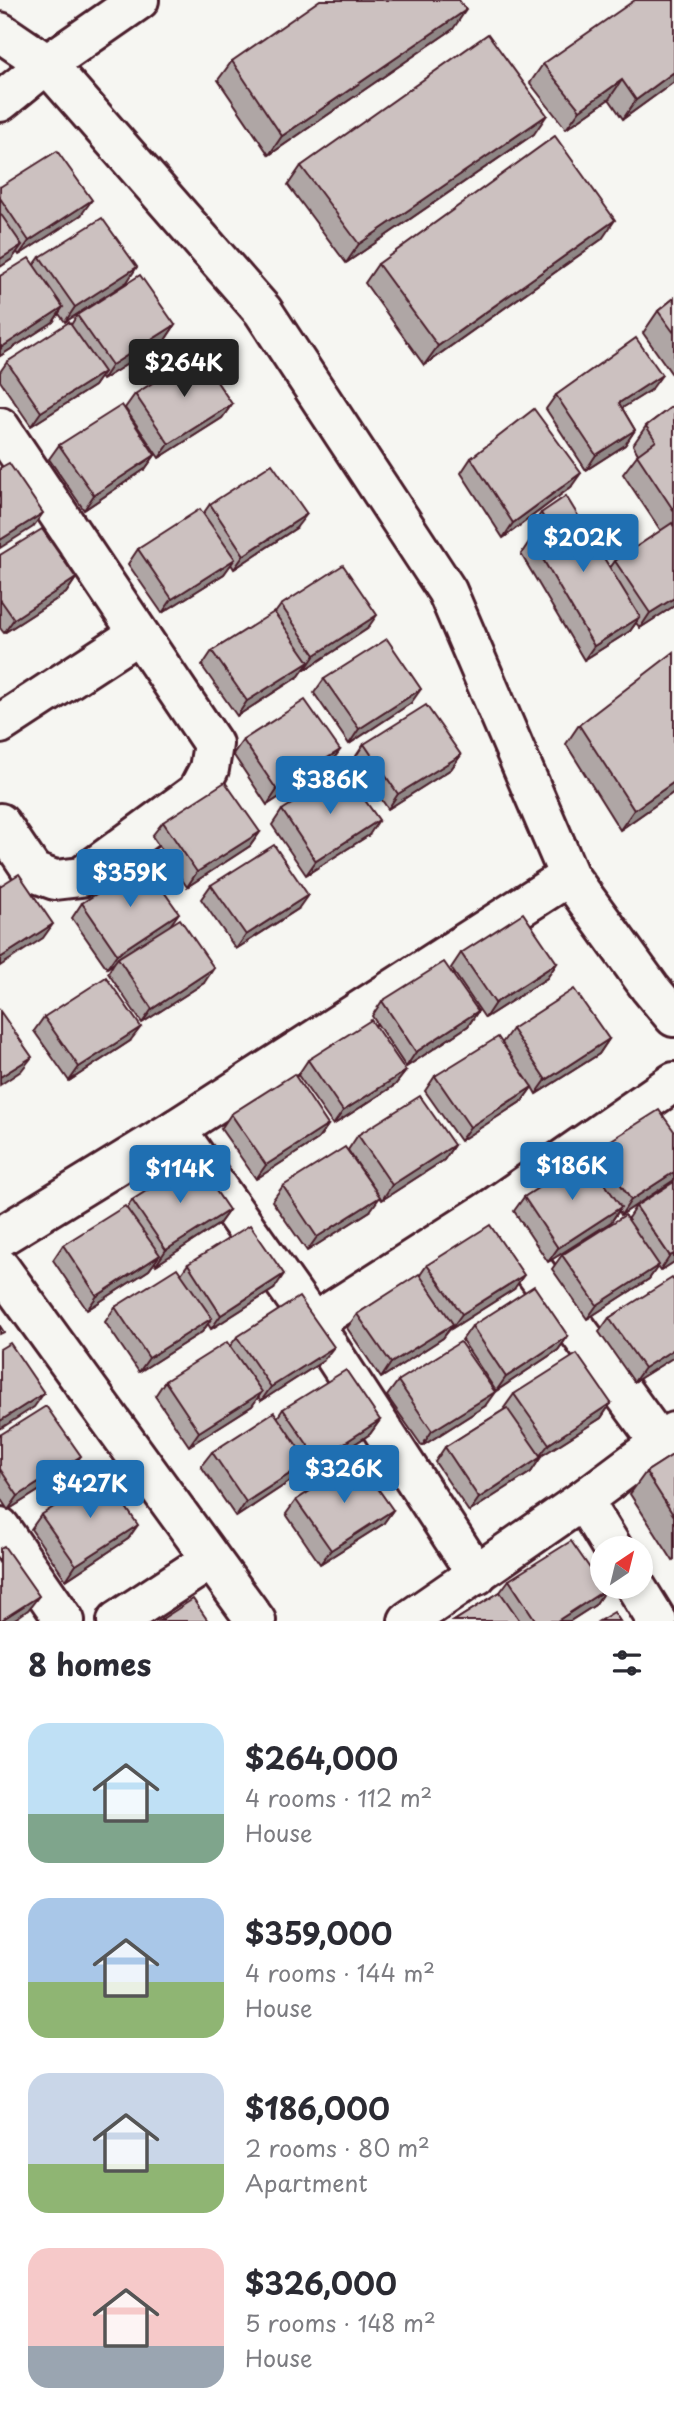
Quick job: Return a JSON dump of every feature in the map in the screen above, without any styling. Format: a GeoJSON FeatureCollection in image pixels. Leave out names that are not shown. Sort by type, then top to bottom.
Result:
{"type":"FeatureCollection","features":[{"type":"Feature","properties":{"kind":"street"},"geometry":{"type":"LineString","coordinates":[[0,102],[47,64],[139,0]]}},
{"type":"Feature","properties":{"kind":"street"},"geometry":{"type":"LineString","coordinates":[[0,32],[47,64],[263,311],[447,591],[569,876],[674,1017]]}},
{"type":"Feature","properties":{"kind":"street"},"geometry":{"type":"LineString","coordinates":[[0,823],[33,872],[55,880],[81,877],[197,792],[209,769],[213,744],[4,444]]}},
{"type":"Feature","properties":{"kind":"street"},"geometry":{"type":"LineString","coordinates":[[0,724],[138,634]]}},
{"type":"Feature","properties":{"kind":"street"},"geometry":{"type":"LineString","coordinates":[[0,1237],[176,1129],[569,876]]}},
{"type":"Feature","properties":{"kind":"street"},"geometry":{"type":"LineString","coordinates":[[313,1323],[490,1210],[674,1082]]}},
{"type":"Feature","properties":{"kind":"street"},"geometry":{"type":"LineString","coordinates":[[176,1129],[313,1323],[477,1575]]}},
{"type":"Feature","properties":{"kind":"street"},"geometry":{"type":"LineString","coordinates":[[408,1621],[477,1575],[667,1438],[490,1210]]}},
{"type":"Feature","properties":{"kind":"street"},"geometry":{"type":"LineString","coordinates":[[0,1268],[256,1621]]}},
{"type":"Feature","properties":{"kind":"street"},"geometry":{"type":"LineString","coordinates":[[583,1500],[605,1536]]}},
{"type":"Feature","properties":{"kind":"street"},"geometry":{"type":"LineString","coordinates":[[0,1527],[65,1621]]}},
{"type":"Feature","properties":{"kind":"street"},"geometry":{"type":"LineString","coordinates":[[117,1621],[210,1559]]}},
{"type":"Feature","properties":{"kind":"street"},"geometry":{"type":"LineString","coordinates":[[644,1600],[657,1621]]}},
{"type":"Feature","properties":{"kind":"building"},"geometry":{"type":"Polygon","coordinates":[[[320,0],[459,0],[466,10],[282,136],[232,61],[320,0]]]}},
{"type":"Feature","properties":{"kind":"building"},"geometry":{"type":"Polygon","coordinates":[[[635,0],[674,0],[674,72],[636,100],[622,80],[580,110],[543,64],[635,0]]]}},
{"type":"Feature","properties":{"kind":"building"},"geometry":{"type":"Polygon","coordinates":[[[488,34],[547,115],[359,244],[301,166],[488,34]]]}},
{"type":"Feature","properties":{"kind":"building"},"geometry":{"type":"Polygon","coordinates":[[[555,136],[615,220],[438,346],[378,264],[555,136]]]}},
{"type":"Feature","properties":{"kind":"building"},"geometry":{"type":"Polygon","coordinates":[[[57,151],[92,200],[29,241],[0,198],[0,187],[57,151]]]}},
{"type":"Feature","properties":{"kind":"building"},"geometry":{"type":"Polygon","coordinates":[[[0,213],[22,245],[0,259],[0,213]]]}},
{"type":"Feature","properties":{"kind":"building"},"geometry":{"type":"Polygon","coordinates":[[[102,218],[137,267],[75,307],[40,257],[102,218]]]}},
{"type":"Feature","properties":{"kind":"building"},"geometry":{"type":"Polygon","coordinates":[[[29,258],[63,307],[2,347],[0,276],[29,258]]]}},
{"type":"Feature","properties":{"kind":"building"},"geometry":{"type":"Polygon","coordinates":[[[140,275],[175,325],[112,365],[77,315],[140,275]]]}},
{"type":"Feature","properties":{"kind":"building"},"geometry":{"type":"Polygon","coordinates":[[[674,298],[674,333],[658,311],[674,298]]]}},
{"type":"Feature","properties":{"kind":"building"},"geometry":{"type":"Polygon","coordinates":[[[69,322],[104,372],[41,412],[7,362],[69,322]]]}},
{"type":"Feature","properties":{"kind":"building"},"geometry":{"type":"Polygon","coordinates":[[[636,338],[662,375],[619,403],[635,430],[596,455],[556,395],[636,338]]]}},
{"type":"Feature","properties":{"kind":"building"},"geometry":{"type":"Polygon","coordinates":[[[198,354],[232,404],[169,444],[135,394],[198,354]]]}},
{"type":"Feature","properties":{"kind":"building"},"geometry":{"type":"Polygon","coordinates":[[[122,405],[155,455],[94,495],[59,445],[122,405]]]}},
{"type":"Feature","properties":{"kind":"building"},"geometry":{"type":"Polygon","coordinates":[[[674,405],[674,511],[637,455],[656,441],[646,426],[674,405]]]}},
{"type":"Feature","properties":{"kind":"building"},"geometry":{"type":"Polygon","coordinates":[[[534,409],[581,473],[513,523],[471,458],[534,409]]]}},
{"type":"Feature","properties":{"kind":"building"},"geometry":{"type":"Polygon","coordinates":[[[9,463],[43,513],[0,540],[0,468],[9,463]]]}},
{"type":"Feature","properties":{"kind":"building"},"geometry":{"type":"Polygon","coordinates":[[[272,464],[307,514],[244,555],[210,504],[272,464]]]}},
{"type":"Feature","properties":{"kind":"building"},"geometry":{"type":"Polygon","coordinates":[[[566,496],[640,617],[594,646],[531,539],[549,527],[541,513],[566,496]]]}},
{"type":"Feature","properties":{"kind":"building"},"geometry":{"type":"Polygon","coordinates":[[[200,509],[235,559],[172,599],[138,549],[200,509]]]}},
{"type":"Feature","properties":{"kind":"building"},"geometry":{"type":"Polygon","coordinates":[[[672,523],[674,598],[650,613],[615,561],[672,523]]]}},
{"type":"Feature","properties":{"kind":"building"},"geometry":{"type":"Polygon","coordinates":[[[42,529],[76,578],[14,619],[0,599],[0,555],[42,529]]]}},
{"type":"Feature","properties":{"kind":"building"},"geometry":{"type":"Polygon","coordinates":[[[343,565],[377,615],[315,655],[281,605],[343,565]]]}},
{"type":"Feature","properties":{"kind":"building"},"geometry":{"type":"Polygon","coordinates":[[[274,612],[309,662],[247,701],[212,651],[274,612]]]}},
{"type":"Feature","properties":{"kind":"building"},"geometry":{"type":"Polygon","coordinates":[[[387,639],[421,689],[359,729],[324,679],[387,639]]]}},
{"type":"Feature","properties":{"kind":"building"},"geometry":{"type":"Polygon","coordinates":[[[674,652],[674,782],[634,810],[579,725],[674,652]]]}},
{"type":"Feature","properties":{"kind":"building"},"geometry":{"type":"Polygon","coordinates":[[[305,700],[340,750],[277,790],[243,740],[305,700]]]}},
{"type":"Feature","properties":{"kind":"building"},"geometry":{"type":"Polygon","coordinates":[[[426,705],[461,755],[398,794],[364,744],[426,705]]]}},
{"type":"Feature","properties":{"kind":"building"},"geometry":{"type":"Polygon","coordinates":[[[344,771],[379,820],[316,861],[282,810],[344,771]]]}},
{"type":"Feature","properties":{"kind":"building"},"geometry":{"type":"Polygon","coordinates":[[[225,782],[260,832],[197,872],[163,822],[225,782]]]}},
{"type":"Feature","properties":{"kind":"building"},"geometry":{"type":"Polygon","coordinates":[[[274,845],[308,895],[246,935],[211,885],[274,845]]]}},
{"type":"Feature","properties":{"kind":"building"},"geometry":{"type":"Polygon","coordinates":[[[144,864],[179,913],[117,954],[82,903],[144,864]]]}},
{"type":"Feature","properties":{"kind":"building"},"geometry":{"type":"Polygon","coordinates":[[[19,874],[53,924],[0,958],[0,886],[19,874]]]}},
{"type":"Feature","properties":{"kind":"building"},"geometry":{"type":"Polygon","coordinates":[[[523,913],[557,963],[495,1003],[461,953],[523,913]]]}},
{"type":"Feature","properties":{"kind":"building"},"geometry":{"type":"Polygon","coordinates":[[[180,919],[214,968],[152,1009],[118,958],[180,919]]]}},
{"type":"Feature","properties":{"kind":"building"},"geometry":{"type":"Polygon","coordinates":[[[444,962],[478,1011],[416,1052],[382,1001],[444,962]]]}},
{"type":"Feature","properties":{"kind":"building"},"geometry":{"type":"Polygon","coordinates":[[[106,977],[141,1027],[79,1067],[44,1017],[106,977]]]}},
{"type":"Feature","properties":{"kind":"building"},"geometry":{"type":"Polygon","coordinates":[[[574,989],[609,1039],[546,1080],[512,1029],[574,989]]]}},
{"type":"Feature","properties":{"kind":"building"},"geometry":{"type":"Polygon","coordinates":[[[0,1011],[32,1057],[0,1077],[0,1011]]]}},
{"type":"Feature","properties":{"kind":"building"},"geometry":{"type":"Polygon","coordinates":[[[371,1020],[406,1071],[343,1111],[308,1060],[371,1020]]]}},
{"type":"Feature","properties":{"kind":"building"},"geometry":{"type":"Polygon","coordinates":[[[498,1037],[532,1087],[470,1127],[435,1076],[498,1037]]]}},
{"type":"Feature","properties":{"kind":"building"},"geometry":{"type":"Polygon","coordinates":[[[294,1074],[328,1125],[266,1165],[231,1114],[294,1074]]]}},
{"type":"Feature","properties":{"kind":"building"},"geometry":{"type":"Polygon","coordinates":[[[420,1096],[454,1145],[392,1185],[358,1135],[420,1096]]]}},
{"type":"Feature","properties":{"kind":"building"},"geometry":{"type":"Polygon","coordinates":[[[659,1110],[674,1131],[674,1172],[631,1200],[597,1149],[659,1110]]]}},
{"type":"Feature","properties":{"kind":"building"},"geometry":{"type":"Polygon","coordinates":[[[345,1147],[380,1197],[317,1237],[283,1186],[345,1147]]]}},
{"type":"Feature","properties":{"kind":"building"},"geometry":{"type":"Polygon","coordinates":[[[586,1157],[621,1207],[558,1248],[524,1197],[586,1157]]]}},
{"type":"Feature","properties":{"kind":"building"},"geometry":{"type":"Polygon","coordinates":[[[195,1160],[229,1210],[166,1250],[132,1200],[195,1160]]]}},
{"type":"Feature","properties":{"kind":"building"},"geometry":{"type":"Polygon","coordinates":[[[674,1182],[674,1254],[670,1256],[636,1206],[674,1182]]]}},
{"type":"Feature","properties":{"kind":"building"},"geometry":{"type":"Polygon","coordinates":[[[125,1206],[160,1255],[97,1296],[63,1245],[125,1206]]]}},
{"type":"Feature","properties":{"kind":"building"},"geometry":{"type":"Polygon","coordinates":[[[625,1215],[659,1265],[597,1305],[562,1255],[625,1215]]]}},
{"type":"Feature","properties":{"kind":"building"},"geometry":{"type":"Polygon","coordinates":[[[250,1225],[284,1274],[221,1315],[188,1264],[250,1225]]]}},
{"type":"Feature","properties":{"kind":"building"},"geometry":{"type":"Polygon","coordinates":[[[490,1225],[524,1275],[462,1314],[427,1265],[490,1225]]]}},
{"type":"Feature","properties":{"kind":"building"},"geometry":{"type":"Polygon","coordinates":[[[177,1268],[212,1318],[149,1358],[115,1307],[177,1268]]]}},
{"type":"Feature","properties":{"kind":"building"},"geometry":{"type":"Polygon","coordinates":[[[419,1274],[453,1324],[391,1363],[357,1314],[419,1274]]]}},
{"type":"Feature","properties":{"kind":"building"},"geometry":{"type":"Polygon","coordinates":[[[672,1278],[674,1349],[644,1368],[609,1318],[672,1278]]]}},
{"type":"Feature","properties":{"kind":"building"},"geometry":{"type":"Polygon","coordinates":[[[534,1286],[568,1336],[506,1377],[472,1326],[534,1286]]]}},
{"type":"Feature","properties":{"kind":"building"},"geometry":{"type":"Polygon","coordinates":[[[299,1297],[334,1347],[271,1387],[237,1337],[299,1297]]]}},
{"type":"Feature","properties":{"kind":"building"},"geometry":{"type":"Polygon","coordinates":[[[227,1342],[262,1392],[199,1432],[165,1381],[227,1342]]]}},
{"type":"Feature","properties":{"kind":"building"},"geometry":{"type":"Polygon","coordinates":[[[460,1342],[495,1392],[432,1431],[398,1381],[460,1342]]]}},
{"type":"Feature","properties":{"kind":"building"},"geometry":{"type":"Polygon","coordinates":[[[10,1343],[44,1393],[0,1421],[0,1349],[10,1343]]]}},
{"type":"Feature","properties":{"kind":"building"},"geometry":{"type":"Polygon","coordinates":[[[577,1354],[611,1403],[549,1444],[514,1394],[577,1354]]]}},
{"type":"Feature","properties":{"kind":"building"},"geometry":{"type":"Polygon","coordinates":[[[346,1370],[380,1420],[318,1460],[283,1409],[346,1370]]]}},
{"type":"Feature","properties":{"kind":"building"},"geometry":{"type":"Polygon","coordinates":[[[46,1406],[81,1456],[18,1496],[0,1469],[0,1435],[46,1406]]]}},
{"type":"Feature","properties":{"kind":"building"},"geometry":{"type":"Polygon","coordinates":[[[507,1408],[541,1457],[479,1498],[445,1447],[507,1408]]]}},
{"type":"Feature","properties":{"kind":"building"},"geometry":{"type":"Polygon","coordinates":[[[274,1412],[308,1462],[246,1502],[212,1452],[274,1412]]]}},
{"type":"Feature","properties":{"kind":"building"},"geometry":{"type":"Polygon","coordinates":[[[674,1454],[674,1516],[646,1472],[674,1454]]]}},
{"type":"Feature","properties":{"kind":"building"},"geometry":{"type":"Polygon","coordinates":[[[358,1460],[393,1510],[331,1550],[296,1500],[358,1460]]]}},
{"type":"Feature","properties":{"kind":"building"},"geometry":{"type":"Polygon","coordinates":[[[104,1475],[138,1525],[76,1565],[41,1515],[104,1475]]]}},
{"type":"Feature","properties":{"kind":"building"},"geometry":{"type":"Polygon","coordinates":[[[571,1541],[590,1568],[590,1600],[557,1621],[536,1621],[509,1580],[571,1541]]]}},
{"type":"Feature","properties":{"kind":"building"},"geometry":{"type":"Polygon","coordinates":[[[4,1546],[39,1596],[0,1621],[0,1548],[4,1546]]]}},
{"type":"Feature","properties":{"kind":"building"},"geometry":{"type":"Polygon","coordinates":[[[500,1592],[520,1621],[454,1621],[500,1592]]]}},
{"type":"Feature","properties":{"kind":"building"},"geometry":{"type":"Polygon","coordinates":[[[193,1599],[208,1621],[159,1621],[193,1599]]]}},
{"type":"Feature","properties":{"kind":"building"},"geometry":{"type":"Polygon","coordinates":[[[614,1612],[620,1621],[599,1621],[614,1612]]]}}]}
